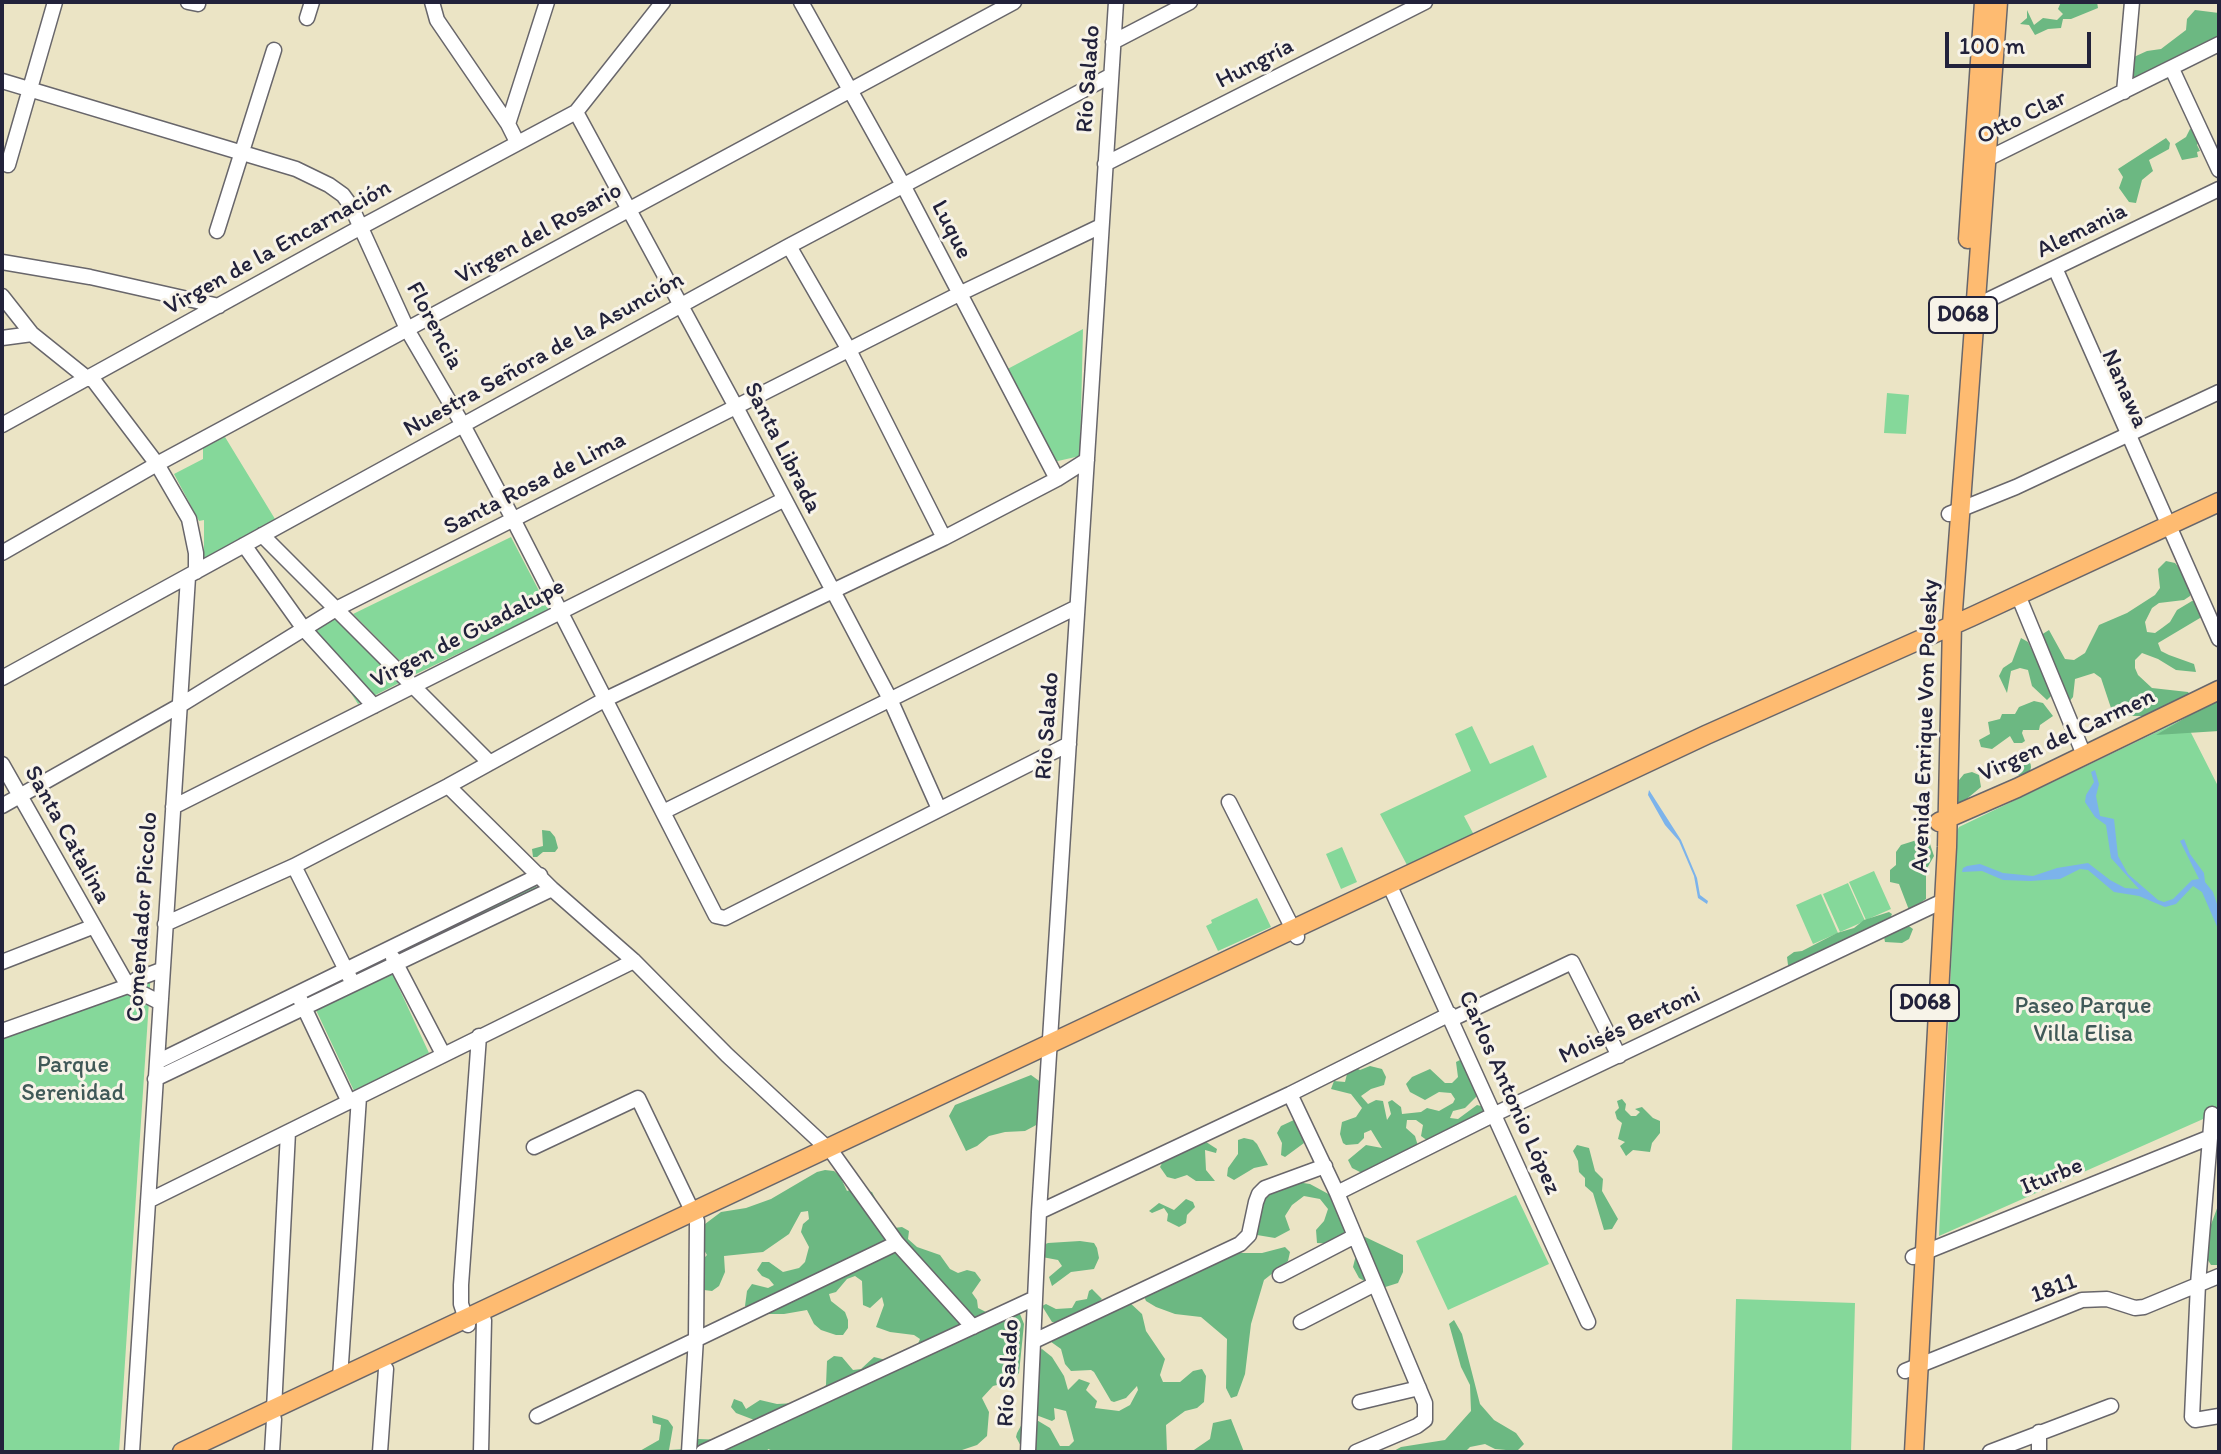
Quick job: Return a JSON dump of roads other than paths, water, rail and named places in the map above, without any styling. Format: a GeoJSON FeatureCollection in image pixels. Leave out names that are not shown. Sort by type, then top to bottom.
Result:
{"type":"FeatureCollection","features":[{"type":"Feature","properties":{"kind":"main road","name":"Avenida Enrique Von Polesky"},"geometry":{"type":"LineString","coordinates":[[1980,163],[1984,2]]}},
{"type":"Feature","properties":{"kind":"main road","name":"Avenida Enrique Von Polesky"},"geometry":{"type":"LineString","coordinates":[[1902,1452],[1912,1369],[1941,821],[1947,630],[1968,310],[1998,2]]}},
{"type":"Feature","properties":{"kind":"main road"},"geometry":{"type":"LineString","coordinates":[[182,1452],[386,1369],[473,1322],[830,1151],[1947,630],[2166,522],[2219,502]]}},
{"type":"Feature","properties":{"kind":"main road","name":"Virgen del Carmen"},"geometry":{"type":"LineString","coordinates":[[1941,821],[2219,690]]}},
{"type":"Feature","properties":{"kind":"main road"},"geometry":{"type":"LineString","coordinates":[[205,1452],[340,1378],[473,1322]]}},
{"type":"Feature","properties":{"kind":"main road","name":"Avenida Enrique Von Polesky"},"geometry":{"type":"LineString","coordinates":[[1912,1369],[1914,1452]]}},
{"type":"Feature","properties":{"kind":"street"},"geometry":{"type":"LineString","coordinates":[[8,165],[55,2]]}},
{"type":"Feature","properties":{"kind":"street"},"geometry":{"type":"LineString","coordinates":[[188,2],[198,2]]}},
{"type":"Feature","properties":{"kind":"street"},"geometry":{"type":"LineString","coordinates":[[307,18],[312,2]]}},
{"type":"Feature","properties":{"kind":"street"},"geometry":{"type":"LineString","coordinates":[[432,2],[437,20],[517,142]]}},
{"type":"Feature","properties":{"kind":"street"},"geometry":{"type":"LineString","coordinates":[[508,124],[547,2]]}},
{"type":"Feature","properties":{"kind":"street"},"geometry":{"type":"LineString","coordinates":[[576,112],[663,2]]}},
{"type":"Feature","properties":{"kind":"street","name":"Luque"},"geometry":{"type":"LineString","coordinates":[[801,2],[903,185],[1057,479]]}},
{"type":"Feature","properties":{"kind":"street","name":"Virgen del Rosario"},"geometry":{"type":"LineString","coordinates":[[2,553],[157,464],[1014,2]]}},
{"type":"Feature","properties":{"kind":"street","name":"Río Salado"},"geometry":{"type":"LineString","coordinates":[[1028,1452],[1039,1212],[1116,2]]}},
{"type":"Feature","properties":{"kind":"street"},"geometry":{"type":"LineString","coordinates":[[1113,42],[1190,2]]}},
{"type":"Feature","properties":{"kind":"street","name":"Hungría"},"geometry":{"type":"LineString","coordinates":[[1105,164],[1402,8],[1425,2]]}},
{"type":"Feature","properties":{"kind":"street"},"geometry":{"type":"LineString","coordinates":[[2124,92],[2132,2]]}},
{"type":"Feature","properties":{"kind":"street","name":"Otto Clar"},"geometry":{"type":"LineString","coordinates":[[1980,163],[2219,44]]}},
{"type":"Feature","properties":{"kind":"street"},"geometry":{"type":"LineString","coordinates":[[217,231],[274,50]]}},
{"type":"Feature","properties":{"kind":"street"},"geometry":{"type":"LineString","coordinates":[[2172,69],[2219,170]]}},
{"type":"Feature","properties":{"kind":"street","name":"Nuestra Señora de la Asunción"},"geometry":{"type":"LineString","coordinates":[[2,678],[789,246],[1110,76]]}},
{"type":"Feature","properties":{"kind":"street","name":"Florencia"},"geometry":{"type":"LineString","coordinates":[[2,81],[296,169],[329,185],[351,206],[408,331],[513,519],[716,916],[725,918],[939,809]]}},
{"type":"Feature","properties":{"kind":"street","name":"Virgen de la Encarnación"},"geometry":{"type":"LineString","coordinates":[[2,425],[576,112]]}},
{"type":"Feature","properties":{"kind":"street","name":"Santa Librada"},"geometry":{"type":"LineString","coordinates":[[576,112],[890,699],[939,809]]}},
{"type":"Feature","properties":{"kind":"street","name":"Alemania"},"geometry":{"type":"LineString","coordinates":[[1968,310],[2219,189]]}},
{"type":"Feature","properties":{"kind":"street","name":"Santa Rosa de Lima"},"geometry":{"type":"LineString","coordinates":[[2,806],[179,706],[336,609],[959,294],[1101,226]]}},
{"type":"Feature","properties":{"kind":"street"},"geometry":{"type":"LineString","coordinates":[[789,246],[849,350],[944,538]]}},
{"type":"Feature","properties":{"kind":"street"},"geometry":{"type":"LineString","coordinates":[[2,262],[90,277],[219,306]]}},
{"type":"Feature","properties":{"kind":"street","name":"Nanawa"},"geometry":{"type":"LineString","coordinates":[[2051,270],[2157,514],[2166,522],[2219,639]]}},
{"type":"Feature","properties":{"kind":"street","name":"Comendador Piccolo"},"geometry":{"type":"LineString","coordinates":[[2,296],[32,334],[90,378],[157,464],[189,519],[192,575],[179,706],[132,1452]]}},
{"type":"Feature","properties":{"kind":"street"},"geometry":{"type":"LineString","coordinates":[[2,338],[32,334]]}},
{"type":"Feature","properties":{"kind":"street"},"geometry":{"type":"LineString","coordinates":[[1955,512],[2016,487],[2219,392]]}},
{"type":"Feature","properties":{"kind":"street"},"geometry":{"type":"LineString","coordinates":[[165,924],[294,866],[604,700],[834,593],[1057,479],[1087,460]]}},
{"type":"Feature","properties":{"kind":"street","name":"Virgen de Guadalupe"},"geometry":{"type":"LineString","coordinates":[[173,807],[783,500]]}},
{"type":"Feature","properties":{"kind":"street"},"geometry":{"type":"LineString","coordinates":[[262,535],[490,763]]}},
{"type":"Feature","properties":{"kind":"street"},"geometry":{"type":"LineString","coordinates":[[244,545],[304,629],[374,706]]}},
{"type":"Feature","properties":{"kind":"street"},"geometry":{"type":"LineString","coordinates":[[2018,595],[2084,755]]}},
{"type":"Feature","properties":{"kind":"street"},"geometry":{"type":"LineString","coordinates":[[663,812],[1077,607]]}},
{"type":"Feature","properties":{"kind":"street"},"geometry":{"type":"LineString","coordinates":[[939,809],[1069,744]]}},
{"type":"Feature","properties":{"kind":"street","name":"Santa Catalina"},"geometry":{"type":"LineString","coordinates":[[2,764],[92,927],[2,962]]}},
{"type":"Feature","properties":{"kind":"street"},"geometry":{"type":"LineString","coordinates":[[448,786],[552,889],[634,961],[727,1055],[830,1151],[897,1243],[973,1327]]}},
{"type":"Feature","properties":{"kind":"street"},"geometry":{"type":"LineString","coordinates":[[1229,802],[1295,933]]}},
{"type":"Feature","properties":{"kind":"street"},"geometry":{"type":"LineString","coordinates":[[294,866],[350,978]]}},
{"type":"Feature","properties":{"kind":"street"},"geometry":{"type":"LineString","coordinates":[[393,957],[540,875]]}},
{"type":"Feature","properties":{"kind":"street","name":"Carlos Antonio López"},"geometry":{"type":"LineString","coordinates":[[1392,888],[1588,1322]]}},
{"type":"Feature","properties":{"kind":"street"},"geometry":{"type":"LineString","coordinates":[[157,1062],[552,889]]}},
{"type":"Feature","properties":{"kind":"street","name":"Moisés Bertoni"},"geometry":{"type":"LineString","coordinates":[[1337,1193],[1495,1114],[1937,904]]}},
{"type":"Feature","properties":{"kind":"street"},"geometry":{"type":"LineString","coordinates":[[92,927],[128,986],[159,1002]]}},
{"type":"Feature","properties":{"kind":"street"},"geometry":{"type":"LineString","coordinates":[[393,957],[443,1054]]}},
{"type":"Feature","properties":{"kind":"street"},"geometry":{"type":"LineString","coordinates":[[148,1201],[634,961]]}},
{"type":"Feature","properties":{"kind":"street"},"geometry":{"type":"LineString","coordinates":[[1039,1212],[1572,962],[1619,1056]]}},
{"type":"Feature","properties":{"kind":"street"},"geometry":{"type":"LineString","coordinates":[[2,1031],[128,986],[161,970]]}},
{"type":"Feature","properties":{"kind":"street"},"geometry":{"type":"LineString","coordinates":[[155,1079],[301,1001]]}},
{"type":"Feature","properties":{"kind":"street"},"geometry":{"type":"LineString","coordinates":[[301,1001],[354,1099],[340,1378]]}},
{"type":"Feature","properties":{"kind":"street"},"geometry":{"type":"LineString","coordinates":[[479,1036],[461,1304],[473,1322],[481,1452]]}},
{"type":"Feature","properties":{"kind":"street"},"geometry":{"type":"LineString","coordinates":[[1290,1094],[1337,1193],[1425,1403],[1425,1420],[1356,1452]]}},
{"type":"Feature","properties":{"kind":"street"},"geometry":{"type":"LineString","coordinates":[[534,1147],[638,1098],[694,1216],[696,1338],[689,1452]]}},
{"type":"Feature","properties":{"kind":"street"},"geometry":{"type":"LineString","coordinates":[[2212,1114],[2198,1284],[2192,1417],[2195,1420],[2219,1416]]}},
{"type":"Feature","properties":{"kind":"street"},"geometry":{"type":"LineString","coordinates":[[272,1452],[288,1132]]}},
{"type":"Feature","properties":{"kind":"street","name":"Iturbe"},"geometry":{"type":"LineString","coordinates":[[1918,1255],[2208,1138]]}},
{"type":"Feature","properties":{"kind":"street"},"geometry":{"type":"LineString","coordinates":[[1034,1341],[1240,1244],[1249,1235],[1259,1194],[1265,1188],[1325,1166]]}},
{"type":"Feature","properties":{"kind":"street"},"geometry":{"type":"LineString","coordinates":[[1280,1275],[1355,1236]]}},
{"type":"Feature","properties":{"kind":"street"},"geometry":{"type":"LineString","coordinates":[[537,1416],[897,1243]]}},
{"type":"Feature","properties":{"kind":"street","name":"1811"},"geometry":{"type":"LineString","coordinates":[[1912,1369],[2082,1300],[2107,1299],[2135,1308],[2144,1307],[2219,1276]]}},
{"type":"Feature","properties":{"kind":"street"},"geometry":{"type":"LineString","coordinates":[[1301,1322],[1375,1284]]}},
{"type":"Feature","properties":{"kind":"street"},"geometry":{"type":"LineString","coordinates":[[703,1452],[1035,1298]]}},
{"type":"Feature","properties":{"kind":"street"},"geometry":{"type":"LineString","coordinates":[[380,1452],[386,1369]]}},
{"type":"Feature","properties":{"kind":"street"},"geometry":{"type":"LineString","coordinates":[[1360,1402],[1419,1388]]}},
{"type":"Feature","properties":{"kind":"street"},"geometry":{"type":"LineString","coordinates":[[1990,1452],[2111,1406]]}},
{"type":"Feature","properties":{"kind":"street"},"geometry":{"type":"LineString","coordinates":[[2039,1432],[2039,1452]]}},
{"type":"Feature","properties":{"kind":"water"},"geometry":{"type":"Polygon","coordinates":[[[2095,770],[2099,784],[2096,796],[2100,816],[2114,819],[2118,856],[2128,874],[2158,900],[2173,899],[2192,880],[2199,879],[2180,841],[2184,839],[2213,892],[2219,910],[2219,931],[2202,892],[2193,886],[2176,904],[2165,907],[2139,896],[2114,892],[2088,870],[2080,869],[2060,879],[2030,881],[2003,880],[1982,871],[1962,872],[1967,866],[1980,864],[2003,873],[2033,876],[2088,863],[2125,888],[2139,889],[2111,858],[2106,825],[2095,817],[2085,802],[2094,782],[2091,772],[2095,770]]]}},
{"type":"Feature","properties":{"kind":"water"},"geometry":{"type":"Polygon","coordinates":[[[1649,790],[1681,840],[1697,878],[1700,895],[1708,901],[1707,904],[1698,898],[1694,876],[1679,841],[1665,825],[1648,795],[1649,790]]]}},
{"type":"Feature","properties":{"kind":"park label","name":"Paseo Parque Villa Elisa"},"geometry":{"type":"Point","coordinates":[2083,1021]}},
{"type":"Feature","properties":{"kind":"park label","name":"Parque Serenidad"},"geometry":{"type":"Point","coordinates":[73,1080]}}]}
